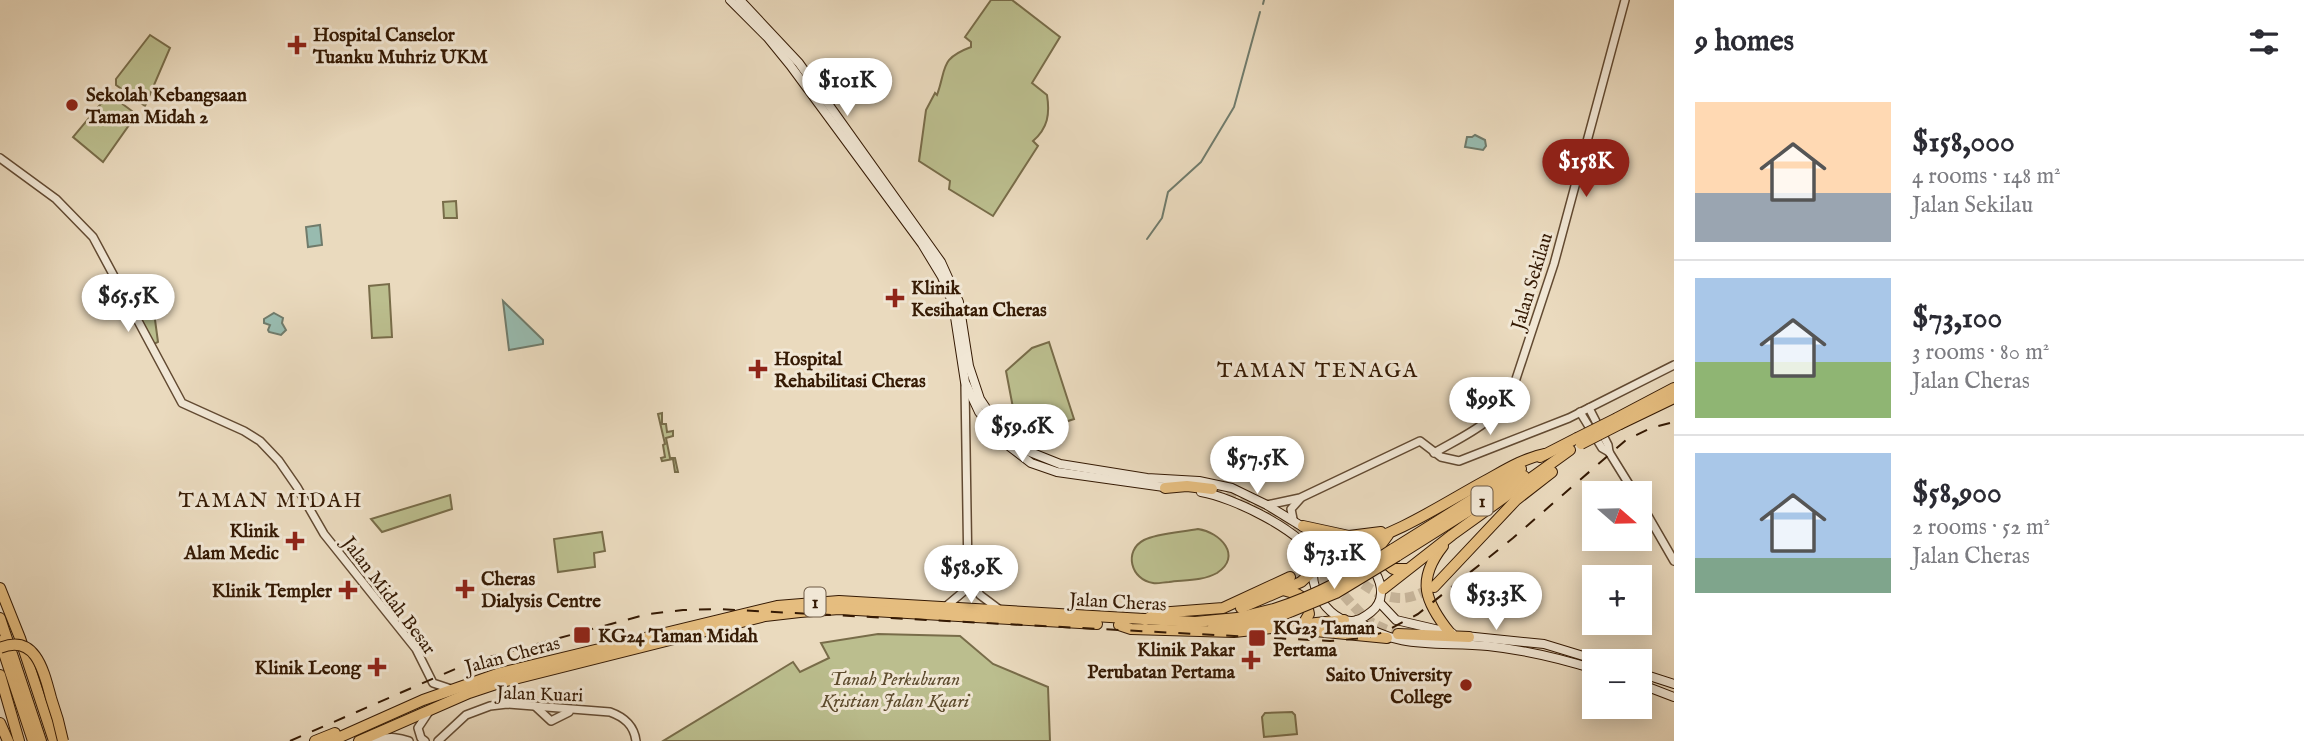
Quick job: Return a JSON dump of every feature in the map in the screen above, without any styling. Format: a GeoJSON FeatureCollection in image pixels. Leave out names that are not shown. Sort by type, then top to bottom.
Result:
{"type":"FeatureCollection","features":[{"type":"Feature","properties":{"kind":"highway","name":"1"},"geometry":{"type":"LineString","coordinates":[[1619,421],[1674,388]]}},
{"type":"Feature","properties":{"kind":"highway","name":"1"},"geometry":{"type":"LineString","coordinates":[[1545,454],[1674,398]]}},
{"type":"Feature","properties":{"kind":"highway","name":"1"},"geometry":{"type":"LineString","coordinates":[[1570,450],[1579,441]]}},
{"type":"Feature","properties":{"kind":"highway"},"geometry":{"type":"LineString","coordinates":[[1383,589],[1406,569],[1570,450]]}},
{"type":"Feature","properties":{"kind":"highway"},"geometry":{"type":"LineString","coordinates":[[1434,587],[1516,500],[1555,470],[1570,450]]}},
{"type":"Feature","properties":{"kind":"highway","name":"Jalan Cheras"},"geometry":{"type":"LineString","coordinates":[[1395,552],[1570,450]]}},
{"type":"Feature","properties":{"kind":"highway"},"geometry":{"type":"LineString","coordinates":[[1343,547],[1388,534],[1503,471],[1545,454]]}},
{"type":"Feature","properties":{"kind":"highway","name":"Jalan Cheras"},"geometry":{"type":"LineString","coordinates":[[363,739],[469,693],[522,677],[765,616],[839,609],[1119,625],[1216,627],[1276,618],[1336,593],[1545,454]]}},
{"type":"Feature","properties":{"kind":"highway"},"geometry":{"type":"LineString","coordinates":[[1165,488],[1187,486],[1212,489]]}},
{"type":"Feature","properties":{"kind":"highway"},"geometry":{"type":"LineString","coordinates":[[1298,522],[1349,536],[1399,528]]}},
{"type":"Feature","properties":{"kind":"highway"},"geometry":{"type":"LineString","coordinates":[[1388,534],[1380,547],[1381,559],[1393,569],[1406,569]]}},
{"type":"Feature","properties":{"kind":"highway"},"geometry":{"type":"LineString","coordinates":[[1450,633],[1434,611],[1426,587],[1435,556],[1452,535]]}},
{"type":"Feature","properties":{"kind":"highway"},"geometry":{"type":"LineString","coordinates":[[1209,621],[1301,582],[1312,572]]}},
{"type":"Feature","properties":{"kind":"highway"},"geometry":{"type":"LineString","coordinates":[[1144,620],[1158,613],[1223,608],[1290,577]]}},
{"type":"Feature","properties":{"kind":"highway"},"geometry":{"type":"LineString","coordinates":[[0,588],[20,638],[54,741]]}},
{"type":"Feature","properties":{"kind":"highway"},"geometry":{"type":"LineString","coordinates":[[1283,590],[1302,596],[1308,604],[1309,614],[1302,626]]}},
{"type":"Feature","properties":{"kind":"highway","name":"Jalan Cheras"},"geometry":{"type":"LineString","coordinates":[[331,741],[450,689],[511,671],[777,606],[839,601],[1144,620],[1276,618]]}},
{"type":"Feature","properties":{"kind":"highway"},"geometry":{"type":"LineString","coordinates":[[0,618],[3,645],[33,741]]}},
{"type":"Feature","properties":{"kind":"highway"},"geometry":{"type":"LineString","coordinates":[[1276,618],[1302,626],[1344,620]]}},
{"type":"Feature","properties":{"kind":"highway"},"geometry":{"type":"LineString","coordinates":[[1276,618],[1387,638]]}},
{"type":"Feature","properties":{"kind":"highway"},"geometry":{"type":"LineString","coordinates":[[1398,634],[1469,637]]}},
{"type":"Feature","properties":{"kind":"highway"},"geometry":{"type":"LineString","coordinates":[[3,645],[41,741]]}},
{"type":"Feature","properties":{"kind":"highway"},"geometry":{"type":"LineString","coordinates":[[3,645],[21,646],[30,650],[38,659],[44,671],[63,741]]}},
{"type":"Feature","properties":{"kind":"highway"},"geometry":{"type":"LineString","coordinates":[[0,675],[19,741]]}},
{"type":"Feature","properties":{"kind":"highway"},"geometry":{"type":"LineString","coordinates":[[0,723],[8,741]]}},
{"type":"Feature","properties":{"kind":"highway"},"geometry":{"type":"LineString","coordinates":[[315,741],[336,733],[346,734]]}},
{"type":"Feature","properties":{"kind":"main road"},"geometry":{"type":"LineString","coordinates":[[730,0],[768,38],[790,65],[933,261],[953,304],[965,383],[988,425],[1010,448],[1031,463],[1057,472],[1195,491],[1224,498],[1243,505],[1292,535],[1308,547],[1316,560]]}},
{"type":"Feature","properties":{"kind":"main road"},"geometry":{"type":"LineString","coordinates":[[740,0],[783,44],[927,240],[950,278],[960,302],[969,366],[979,399],[1011,438],[1030,452],[1060,464],[1147,478],[1214,483],[1267,505],[1361,555],[1383,589],[1380,603],[1357,620],[1344,620],[1335,615],[1316,589],[1312,572],[1316,560],[1325,551],[1343,547]]}},
{"type":"Feature","properties":{"kind":"main road"},"geometry":{"type":"LineString","coordinates":[[960,302],[964,343],[960,354]]}},
{"type":"Feature","properties":{"kind":"main road"},"geometry":{"type":"LineString","coordinates":[[1011,438],[1026,445],[1049,440]]}},
{"type":"Feature","properties":{"kind":"main road"},"geometry":{"type":"LineString","coordinates":[[1292,535],[1297,531],[1298,522]]}},
{"type":"Feature","properties":{"kind":"main road"},"geometry":{"type":"LineString","coordinates":[[1380,603],[1396,620],[1469,637],[1544,644],[1582,656]]}},
{"type":"Feature","properties":{"kind":"main road"},"geometry":{"type":"LineString","coordinates":[[1357,620],[1387,638],[1530,651],[1582,666]]}},
{"type":"Feature","properties":{"kind":"main road"},"geometry":{"type":"LineString","coordinates":[[1652,677],[1674,678]]}},
{"type":"Feature","properties":{"kind":"main road"},"geometry":{"type":"LineString","coordinates":[[1652,677],[1674,684]]}},
{"type":"Feature","properties":{"kind":"main road"},"geometry":{"type":"LineString","coordinates":[[1652,686],[1674,691]]}},
{"type":"Feature","properties":{"kind":"main road"},"geometry":{"type":"LineString","coordinates":[[1652,688],[1674,697]]}},
{"type":"Feature","properties":{"kind":"street","name":"Jalan Sekilau"},"geometry":{"type":"LineString","coordinates":[[1434,453],[1493,417],[1507,402],[1513,388],[1554,264],[1625,0]]}},
{"type":"Feature","properties":{"kind":"street","name":"Jalan Midah Besar"},"geometry":{"type":"LineString","coordinates":[[0,158],[56,200],[93,237],[182,403],[244,431],[279,461],[324,534],[415,649],[433,683],[450,689]]}},
{"type":"Feature","properties":{"kind":"street"},"geometry":{"type":"LineString","coordinates":[[1267,505],[1300,498],[1420,441],[1434,453],[1459,461],[1569,418],[1674,365]]}},
{"type":"Feature","properties":{"kind":"street"},"geometry":{"type":"LineString","coordinates":[[944,608],[960,596],[968,578],[965,383]]}},
{"type":"Feature","properties":{"kind":"street"},"geometry":{"type":"LineString","coordinates":[[1590,420],[1604,401]]}},
{"type":"Feature","properties":{"kind":"street"},"geometry":{"type":"LineString","coordinates":[[1589,408],[1590,420],[1602,447],[1609,452],[1627,481]]}},
{"type":"Feature","properties":{"kind":"street"},"geometry":{"type":"LineString","coordinates":[[1580,412],[1590,420]]}},
{"type":"Feature","properties":{"kind":"street"},"geometry":{"type":"LineString","coordinates":[[1569,418],[1590,420]]}},
{"type":"Feature","properties":{"kind":"street"},"geometry":{"type":"LineString","coordinates":[[1298,522],[1291,509],[1300,498]]}},
{"type":"Feature","properties":{"kind":"street"},"geometry":{"type":"LineString","coordinates":[[1652,523],[1674,561]]}},
{"type":"Feature","properties":{"kind":"street"},"geometry":{"type":"LineString","coordinates":[[939,558],[956,565],[981,595],[1003,612]]}},
{"type":"Feature","properties":{"kind":"street","name":"Jalan Midah Besar"},"geometry":{"type":"LineString","coordinates":[[423,700],[433,683]]}},
{"type":"Feature","properties":{"kind":"street","name":"Jalan Kuari"},"geometry":{"type":"LineString","coordinates":[[437,741],[456,722],[481,708],[499,704],[610,712],[630,725],[636,741]]}},
{"type":"Feature","properties":{"kind":"street"},"geometry":{"type":"LineString","coordinates":[[536,707],[551,721],[575,710]]}},
{"type":"Feature","properties":{"kind":"street"},"geometry":{"type":"LineString","coordinates":[[425,741],[418,728],[430,710]]}},
{"type":"Feature","properties":{"kind":"street"},"geometry":{"type":"LineString","coordinates":[[363,739],[393,736],[409,741]]}},
{"type":"Feature","properties":{"kind":"green space"},"geometry":{"type":"Polygon","coordinates":[[[991,0],[1012,0],[1060,37],[1032,83],[1047,95],[1048,102],[1045,126],[1033,141],[1038,146],[993,216],[949,189],[950,181],[919,161],[926,110],[935,93],[937,95],[946,65],[954,56],[971,47],[971,42],[965,37],[991,0]]]}},
{"type":"Feature","properties":{"kind":"green space"},"geometry":{"type":"Polygon","coordinates":[[[150,35],[170,48],[145,106],[116,85],[116,79],[150,35]]]}},
{"type":"Feature","properties":{"kind":"green space"},"geometry":{"type":"Polygon","coordinates":[[[109,94],[132,111],[134,118],[103,162],[73,137],[109,94]]]}},
{"type":"Feature","properties":{"kind":"green space"},"geometry":{"type":"Polygon","coordinates":[[[456,201],[457,218],[444,218],[443,202],[456,201]]]}},
{"type":"Feature","properties":{"kind":"green space"},"geometry":{"type":"Polygon","coordinates":[[[149,275],[158,342],[154,344],[118,276],[149,275]]]}},
{"type":"Feature","properties":{"kind":"green space"},"geometry":{"type":"Polygon","coordinates":[[[389,284],[392,337],[372,338],[369,286],[389,284]]]}},
{"type":"Feature","properties":{"kind":"green space"},"geometry":{"type":"Polygon","coordinates":[[[1049,342],[1074,419],[1035,432],[1014,413],[1006,371],[1032,348],[1049,342]]]}},
{"type":"Feature","properties":{"kind":"green space"},"geometry":{"type":"Polygon","coordinates":[[[662,413],[662,424],[666,424],[667,432],[673,431],[673,436],[666,438],[670,458],[675,458],[678,472],[675,472],[673,459],[662,461],[661,458],[665,457],[665,444],[658,414],[662,413]]]}},
{"type":"Feature","properties":{"kind":"green space"},"geometry":{"type":"Polygon","coordinates":[[[450,495],[452,509],[382,532],[371,519],[450,495]]]}},
{"type":"Feature","properties":{"kind":"green space"},"geometry":{"type":"Polygon","coordinates":[[[1198,529],[1214,535],[1226,546],[1228,559],[1217,573],[1200,579],[1155,583],[1139,577],[1132,564],[1133,551],[1137,545],[1163,534],[1198,529]]]}},
{"type":"Feature","properties":{"kind":"green space"},"geometry":{"type":"Polygon","coordinates":[[[602,532],[605,551],[594,553],[595,567],[558,572],[554,539],[602,532]]]}},
{"type":"Feature","properties":{"kind":"green space","name":"Tanah Perkuburan Kristian Jalan Kuari"},"geometry":{"type":"Polygon","coordinates":[[[878,634],[960,636],[993,664],[1048,687],[1050,741],[663,741],[793,662],[800,672],[829,658],[821,643],[878,634]]]}},
{"type":"Feature","properties":{"kind":"green space"},"geometry":{"type":"Polygon","coordinates":[[[1292,712],[1295,715],[1297,734],[1264,737],[1262,717],[1265,713],[1292,712]]]}},
{"type":"Feature","properties":{"kind":"water"},"geometry":{"type":"Polygon","coordinates":[[[1475,135],[1485,140],[1486,146],[1483,150],[1465,147],[1467,137],[1475,135]]]}},
{"type":"Feature","properties":{"kind":"water"},"geometry":{"type":"Polygon","coordinates":[[[320,225],[322,245],[308,247],[306,227],[320,225]]]}},
{"type":"Feature","properties":{"kind":"water"},"geometry":{"type":"Polygon","coordinates":[[[503,301],[543,340],[543,344],[509,350],[503,301]]]}},
{"type":"Feature","properties":{"kind":"water"},"geometry":{"type":"Polygon","coordinates":[[[274,313],[283,318],[282,323],[286,330],[281,335],[269,332],[270,325],[264,323],[264,319],[274,313]]]}},
{"type":"Feature","properties":{"kind":"waterway"},"geometry":{"type":"LineString","coordinates":[[1263,4],[1264,0]]}},
{"type":"Feature","properties":{"kind":"waterway"},"geometry":{"type":"LineString","coordinates":[[1147,239],[1162,218],[1168,192],[1201,162],[1234,107],[1260,12]]}},
{"type":"Feature","properties":{"kind":"tunnel"},"geometry":{"type":"LineString","coordinates":[[1212,489],[1251,506],[1301,534],[1323,549],[1352,576],[1385,596],[1403,598],[1433,587]]}},
{"type":"Feature","properties":{"kind":"tunnel"},"geometry":{"type":"LineString","coordinates":[[1290,577],[1317,577],[1327,581],[1368,620],[1398,634]]}},
{"type":"Feature","properties":{"kind":"railway"},"geometry":{"type":"LineString","coordinates":[[290,741],[462,666],[648,614],[683,610],[717,609],[1330,641],[1365,638],[1384,632],[1418,614],[1513,538],[1626,440],[1651,428],[1674,422]]}},
{"type":"Feature","properties":{"kind":"place","name":"Hospital Canselor Tuanku Muhriz UKM"},"geometry":{"type":"Point","coordinates":[297,45]}},
{"type":"Feature","properties":{"kind":"place","name":"Sekolah Kebangsaan Taman Midah 2"},"geometry":{"type":"Point","coordinates":[72,105]}},
{"type":"Feature","properties":{"kind":"place","name":"Klinik Kesihatan Cheras"},"geometry":{"type":"Point","coordinates":[895,298]}},
{"type":"Feature","properties":{"kind":"place","name":"Hospital Rehabilitasi Cheras"},"geometry":{"type":"Point","coordinates":[758,369]}},
{"type":"Feature","properties":{"kind":"place","name":"Klinik Alam Medic"},"geometry":{"type":"Point","coordinates":[295,541]}},
{"type":"Feature","properties":{"kind":"place","name":"Cheras Dialysis Centre"},"geometry":{"type":"Point","coordinates":[465,589]}},
{"type":"Feature","properties":{"kind":"place","name":"Klinik Templer"},"geometry":{"type":"Point","coordinates":[348,590]}},
{"type":"Feature","properties":{"kind":"place","name":"KG24 Taman Midah"},"geometry":{"type":"Point","coordinates":[582,635]}},
{"type":"Feature","properties":{"kind":"place","name":"KG23 Taman Pertama"},"geometry":{"type":"Point","coordinates":[1257,638]}},
{"type":"Feature","properties":{"kind":"place","name":"Klinik Pakar Perubatan Pertama"},"geometry":{"type":"Point","coordinates":[1251,660]}},
{"type":"Feature","properties":{"kind":"place","name":"Klinik Leong"},"geometry":{"type":"Point","coordinates":[377,667]}},
{"type":"Feature","properties":{"kind":"place","name":"Saito University College"},"geometry":{"type":"Point","coordinates":[1466,685]}},
{"type":"Feature","properties":{"kind":"district","name":"TAMAN TENAGA"},"geometry":{"type":"Point","coordinates":[1318,370]}},
{"type":"Feature","properties":{"kind":"district","name":"TAMAN MIDAH"},"geometry":{"type":"Point","coordinates":[271,500]}}]}
